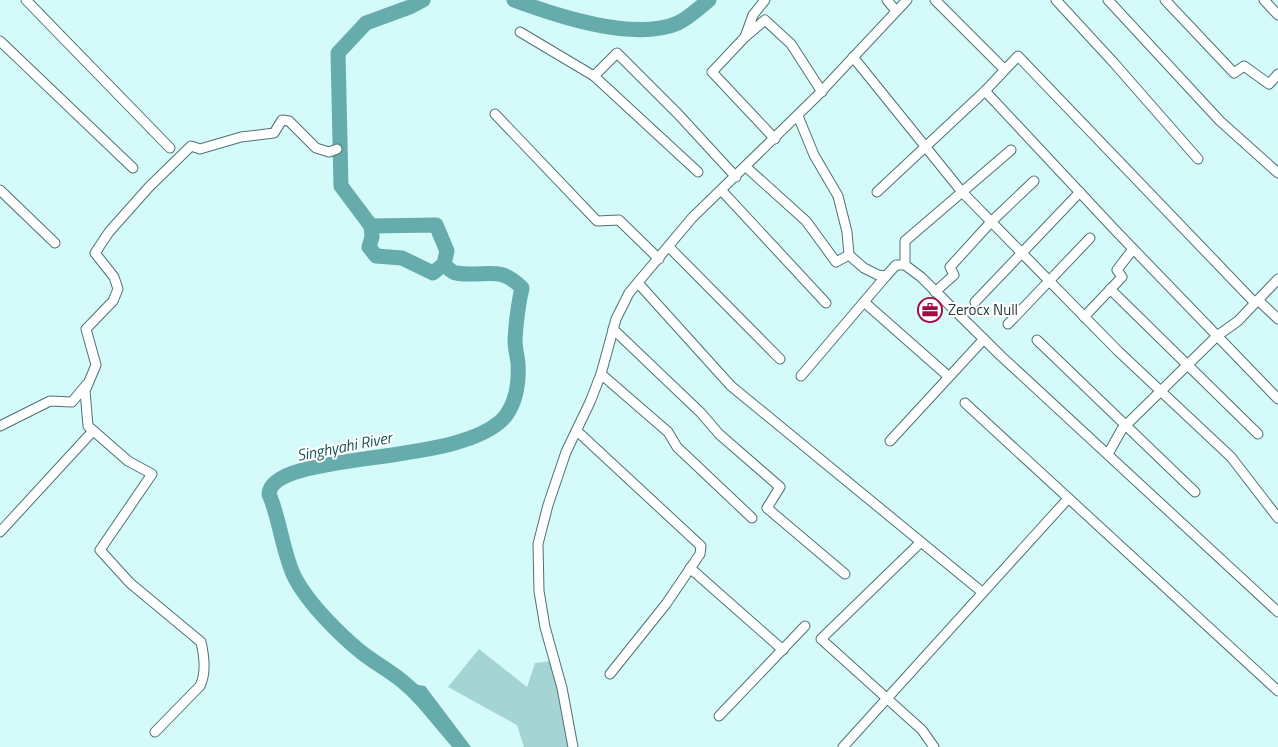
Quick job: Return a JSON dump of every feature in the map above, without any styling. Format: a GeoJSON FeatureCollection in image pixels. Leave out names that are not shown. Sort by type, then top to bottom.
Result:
{"type":"FeatureCollection","features":[{"type":"Feature","properties":{"kind":"street"},"geometry":{"type":"LineString","coordinates":[[26,0],[170,148]]}},
{"type":"Feature","properties":{"kind":"street"},"geometry":{"type":"LineString","coordinates":[[745,38],[753,15],[764,0]]}},
{"type":"Feature","properties":{"kind":"street"},"geometry":{"type":"LineString","coordinates":[[887,0],[896,11]]}},
{"type":"Feature","properties":{"kind":"street"},"geometry":{"type":"LineString","coordinates":[[573,747],[562,688],[544,627],[539,591],[538,544],[548,505],[566,452],[601,374],[613,329],[629,293],[692,218],[736,178],[822,92],[907,0]]}},
{"type":"Feature","properties":{"kind":"street"},"geometry":{"type":"LineString","coordinates":[[935,0],[1004,69]]}},
{"type":"Feature","properties":{"kind":"street"},"geometry":{"type":"LineString","coordinates":[[1056,0],[1198,159]]}},
{"type":"Feature","properties":{"kind":"street"},"geometry":{"type":"LineString","coordinates":[[1108,0],[1220,121],[1278,176]]}},
{"type":"Feature","properties":{"kind":"street"},"geometry":{"type":"LineString","coordinates":[[1165,0],[1234,74],[1244,66],[1269,84],[1278,74]]}},
{"type":"Feature","properties":{"kind":"street"},"geometry":{"type":"LineString","coordinates":[[1264,0],[1278,15]]}},
{"type":"Feature","properties":{"kind":"street"},"geometry":{"type":"LineString","coordinates":[[774,139],[712,72],[745,38],[765,20],[791,44],[822,92]]}},
{"type":"Feature","properties":{"kind":"street"},"geometry":{"type":"LineString","coordinates":[[520,32],[594,76],[698,172]]}},
{"type":"Feature","properties":{"kind":"street"},"geometry":{"type":"LineString","coordinates":[[0,41],[133,168]]}},
{"type":"Feature","properties":{"kind":"street"},"geometry":{"type":"LineString","coordinates":[[594,76],[617,53],[697,134],[736,178]]}},
{"type":"Feature","properties":{"kind":"street"},"geometry":{"type":"LineString","coordinates":[[877,192],[985,91],[1018,56],[1257,302],[1278,320]]}},
{"type":"Feature","properties":{"kind":"street"},"geometry":{"type":"LineString","coordinates":[[854,58],[962,192],[1048,282],[1161,393],[1231,457],[1278,518]]}},
{"type":"Feature","properties":{"kind":"street"},"geometry":{"type":"LineString","coordinates":[[985,91],[1133,249],[1278,399]]}},
{"type":"Feature","properties":{"kind":"street"},"geometry":{"type":"LineString","coordinates":[[495,114],[597,221],[619,220],[659,259]]}},
{"type":"Feature","properties":{"kind":"street"},"geometry":{"type":"LineString","coordinates":[[798,116],[814,155],[838,196],[847,232],[849,255],[864,268],[878,275],[886,276]]}},
{"type":"Feature","properties":{"kind":"street"},"geometry":{"type":"LineString","coordinates":[[155,732],[200,686],[203,679],[203,651],[201,642],[130,583],[100,550],[152,474],[128,462],[98,434],[92,432],[88,426],[85,391],[96,365],[86,329],[113,301],[118,289],[114,277],[95,253],[110,232],[178,156],[191,146],[200,149],[241,137],[274,133],[282,120],[289,121],[316,148],[329,152],[337,149]]}},
{"type":"Feature","properties":{"kind":"street"},"geometry":{"type":"LineString","coordinates":[[904,265],[905,241],[1011,150]]}},
{"type":"Feature","properties":{"kind":"street"},"geometry":{"type":"LineString","coordinates":[[746,167],[806,221],[836,262],[849,255]]}},
{"type":"Feature","properties":{"kind":"street"},"geometry":{"type":"LineString","coordinates":[[935,292],[954,275],[950,267],[991,222],[1034,182]]}},
{"type":"Feature","properties":{"kind":"street"},"geometry":{"type":"LineString","coordinates":[[0,190],[55,243]]}},
{"type":"Feature","properties":{"kind":"street"},"geometry":{"type":"LineString","coordinates":[[722,190],[826,303]]}},
{"type":"Feature","properties":{"kind":"street"},"geometry":{"type":"LineString","coordinates":[[975,302],[1020,252],[1080,192]]}},
{"type":"Feature","properties":{"kind":"street"},"geometry":{"type":"LineString","coordinates":[[1008,324],[1090,238]]}},
{"type":"Feature","properties":{"kind":"street"},"geometry":{"type":"LineString","coordinates":[[669,247],[780,359]]}},
{"type":"Feature","properties":{"kind":"street"},"geometry":{"type":"LineString","coordinates":[[1084,317],[1122,277],[1117,270],[1133,249]]}},
{"type":"Feature","properties":{"kind":"street"},"geometry":{"type":"LineString","coordinates":[[801,376],[896,265],[904,265],[921,277],[984,340],[1278,612]]}},
{"type":"Feature","properties":{"kind":"street"},"geometry":{"type":"LineString","coordinates":[[1108,454],[1126,425],[1161,393],[1217,336],[1238,321],[1278,279]]}},
{"type":"Feature","properties":{"kind":"street"},"geometry":{"type":"LineString","coordinates":[[638,283],[731,386],[982,592]]}},
{"type":"Feature","properties":{"kind":"street"},"geometry":{"type":"LineString","coordinates":[[1110,289],[1186,366],[1258,434]]}},
{"type":"Feature","properties":{"kind":"street"},"geometry":{"type":"LineString","coordinates":[[864,302],[948,376]]}},
{"type":"Feature","properties":{"kind":"street"},"geometry":{"type":"LineString","coordinates":[[613,329],[701,413],[719,434],[780,487],[767,508],[845,574]]}},
{"type":"Feature","properties":{"kind":"street"},"geometry":{"type":"LineString","coordinates":[[890,441],[948,376],[984,340]]}},
{"type":"Feature","properties":{"kind":"street"},"geometry":{"type":"LineString","coordinates":[[1037,340],[1195,492]]}},
{"type":"Feature","properties":{"kind":"street"},"geometry":{"type":"LineString","coordinates":[[601,374],[668,432],[677,447],[752,518]]}},
{"type":"Feature","properties":{"kind":"street"},"geometry":{"type":"LineString","coordinates":[[0,426],[50,401],[72,402],[87,384]]}},
{"type":"Feature","properties":{"kind":"street"},"geometry":{"type":"LineString","coordinates":[[965,403],[1278,691]]}},
{"type":"Feature","properties":{"kind":"street"},"geometry":{"type":"LineString","coordinates":[[576,431],[701,546],[700,554],[666,604],[610,674]]}},
{"type":"Feature","properties":{"kind":"street"},"geometry":{"type":"LineString","coordinates":[[0,532],[92,432]]}},
{"type":"Feature","properties":{"kind":"street"},"geometry":{"type":"LineString","coordinates":[[843,747],[1064,502]]}},
{"type":"Feature","properties":{"kind":"street"},"geometry":{"type":"LineString","coordinates":[[922,542],[820,639],[922,730],[934,747]]}},
{"type":"Feature","properties":{"kind":"street"},"geometry":{"type":"LineString","coordinates":[[690,568],[783,650]]}},
{"type":"Feature","properties":{"kind":"street"},"geometry":{"type":"LineString","coordinates":[[719,716],[805,626]]}},
{"type":"Feature","properties":{"kind":"shaded area"},"geometry":{"type":"Polygon","coordinates":[[[479,649],[527,687],[535,663],[550,661],[560,695],[568,747],[524,747],[517,725],[448,687],[479,649]]]}},
{"type":"Feature","properties":{"kind":"shaded area"},"geometry":{"type":"Polygon","coordinates":[[[407,683],[425,686],[471,747],[452,747],[409,696],[407,683]]]}},
{"type":"Feature","properties":{"kind":"waterway","name":"Singhyahi River"},"geometry":{"type":"LineString","coordinates":[[421,699],[399,679],[352,645],[308,598],[291,569],[269,494],[279,480],[302,470],[455,443],[486,431],[507,414],[515,396],[518,383],[515,340],[522,288],[506,276],[499,274],[454,273],[444,264],[447,251],[436,225],[371,226],[341,186],[338,53],[366,23],[410,7],[423,0]]}},
{"type":"Feature","properties":{"kind":"waterway","name":"Singhyahi River"},"geometry":{"type":"LineString","coordinates":[[514,0],[596,25],[640,30],[660,28],[678,23],[709,0]]}},
{"type":"Feature","properties":{"kind":"waterway","name":"Singhyahi River"},"geometry":{"type":"LineString","coordinates":[[371,226],[372,237],[369,247],[376,256],[402,258],[433,273],[444,264]]}},
{"type":"Feature","properties":{"kind":"place","name":"Zerocx Null"},"geometry":{"type":"Point","coordinates":[930,310]}}]}
